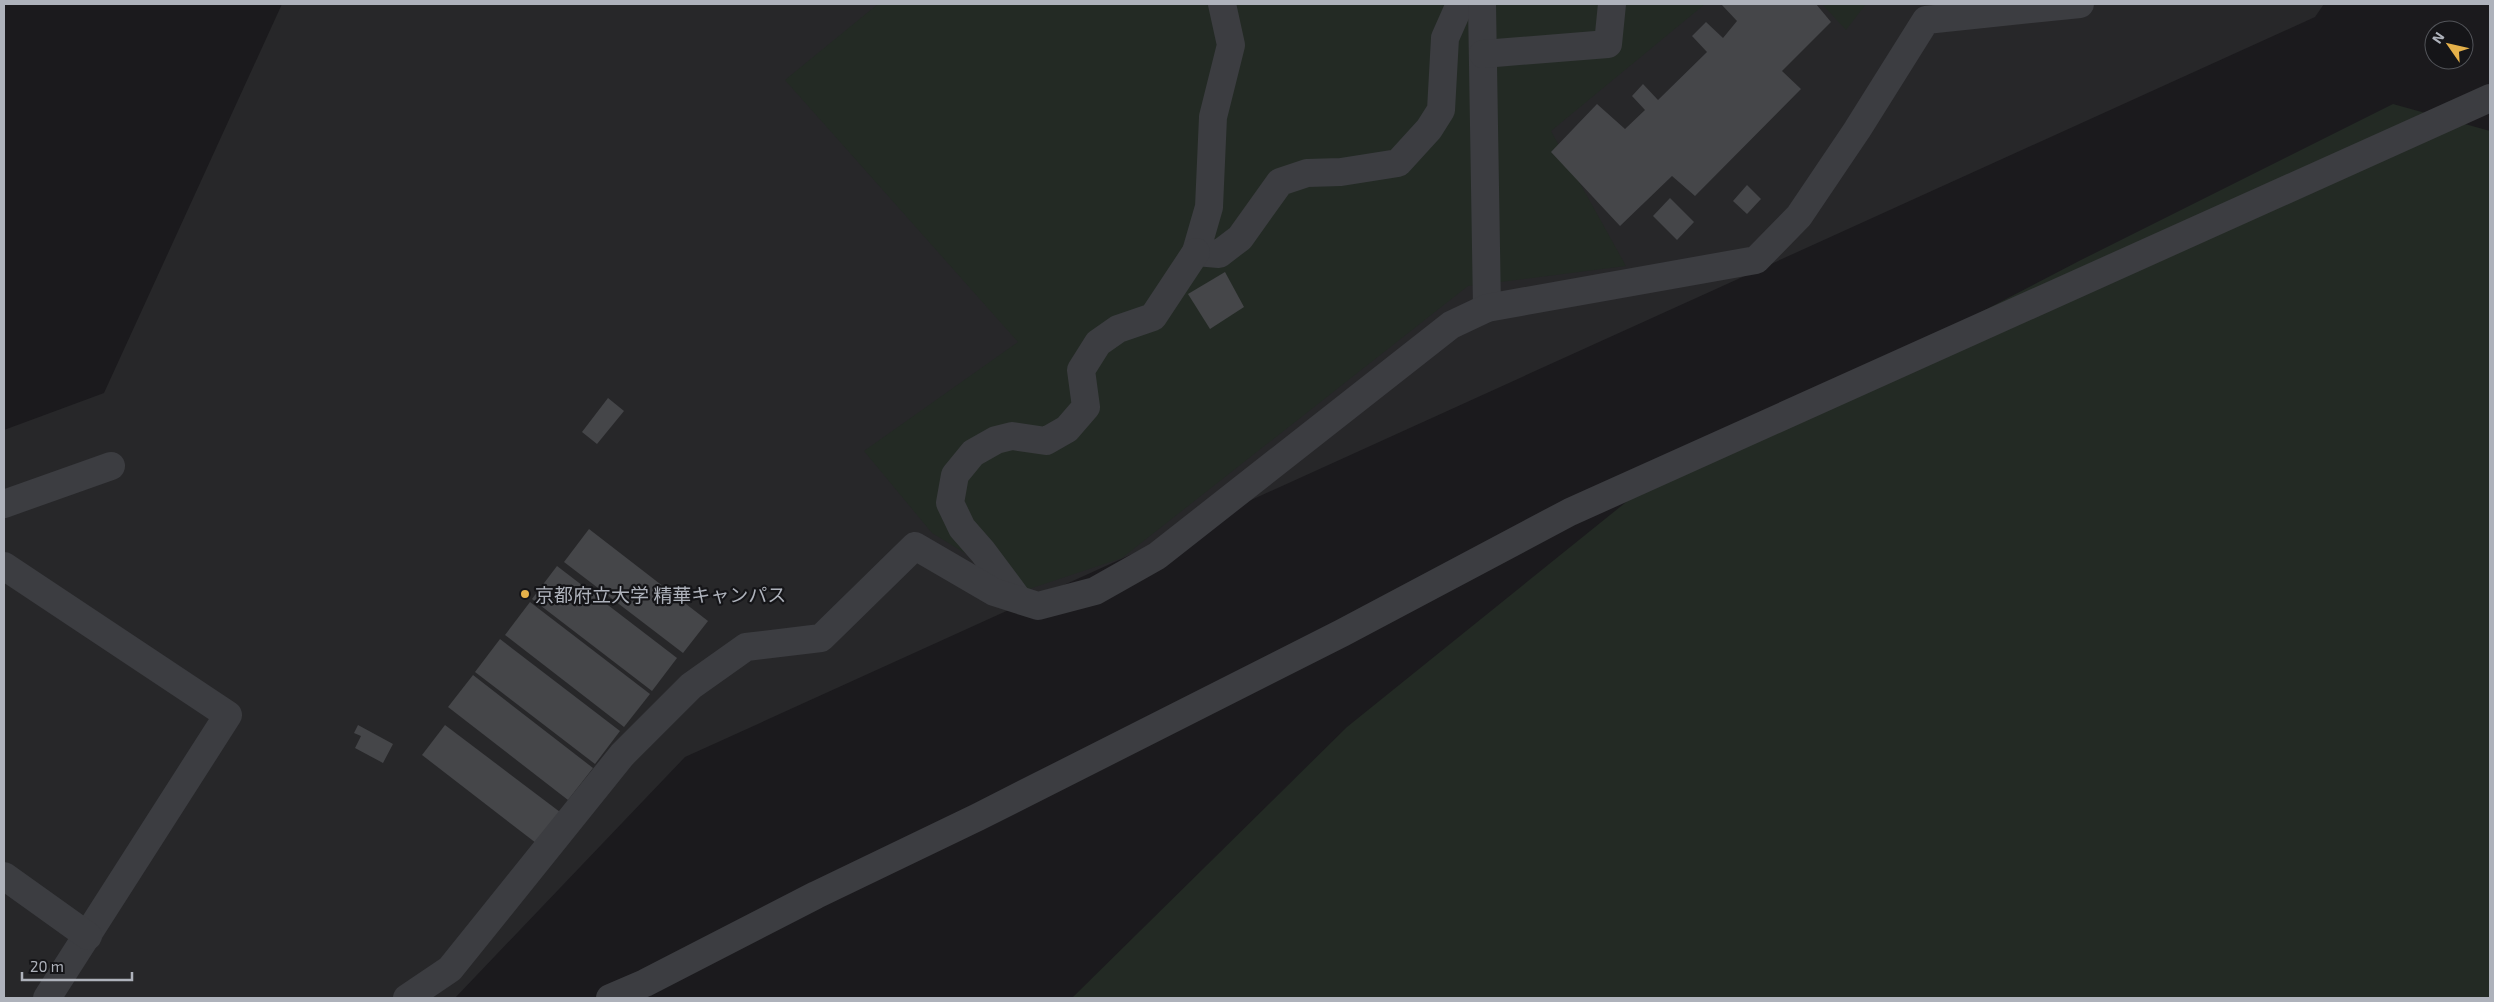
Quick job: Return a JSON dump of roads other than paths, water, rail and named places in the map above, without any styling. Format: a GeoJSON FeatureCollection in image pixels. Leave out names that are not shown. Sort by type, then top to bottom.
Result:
{"type":"FeatureCollection","features":[{"type":"Feature","properties":{"kind":"lane"},"geometry":{"type":"LineString","coordinates":[[1018,599],[983,552],[962,528],[950,503],[955,475],[973,453],[996,440],[1012,436],[1046,441],[1067,429],[1086,407],[1081,370],[1098,343],[1118,329],[1152,317],[1196,252],[1209,207],[1213,116],[1231,45],[1222,4]]}},
{"type":"Feature","properties":{"kind":"lane"},"geometry":{"type":"LineString","coordinates":[[1196,252],[1219,254],[1240,238],[1280,182],[1307,173],[1341,172],[1398,163],[1429,129],[1441,110],[1445,38],[1460,4]]}},
{"type":"Feature","properties":{"kind":"lane"},"geometry":{"type":"LineString","coordinates":[[1482,4],[1487,308]]}},
{"type":"Feature","properties":{"kind":"lane"},"geometry":{"type":"LineString","coordinates":[[1483,54],[1608,44],[1612,4]]}},
{"type":"Feature","properties":{"kind":"lane"},"geometry":{"type":"LineString","coordinates":[[407,998],[450,969],[622,755],[691,686],[746,647],[821,638],[916,546],[994,592],[1038,606],[1095,591],[1157,556],[1451,325],[1487,308],[1756,260],[1799,216],[1857,130],[1931,12],[2080,4]]}},
{"type":"Feature","properties":{"kind":"lane"},"geometry":{"type":"LineString","coordinates":[[610,998],[645,983],[816,895],[978,818],[1342,633],[1570,512],[2490,98]]}},
{"type":"Feature","properties":{"kind":"lane"},"geometry":{"type":"LineString","coordinates":[[8,507],[111,466]]}},
{"type":"Feature","properties":{"kind":"lane"},"geometry":{"type":"LineString","coordinates":[[4,566],[228,715],[47,998]]}},
{"type":"Feature","properties":{"kind":"lane"},"geometry":{"type":"LineString","coordinates":[[4,876],[88,936]]}},
{"type":"Feature","properties":{"kind":"place","name":"京都府立大学 精華キャンパス"},"geometry":{"type":"Point","coordinates":[525,594]}}]}
